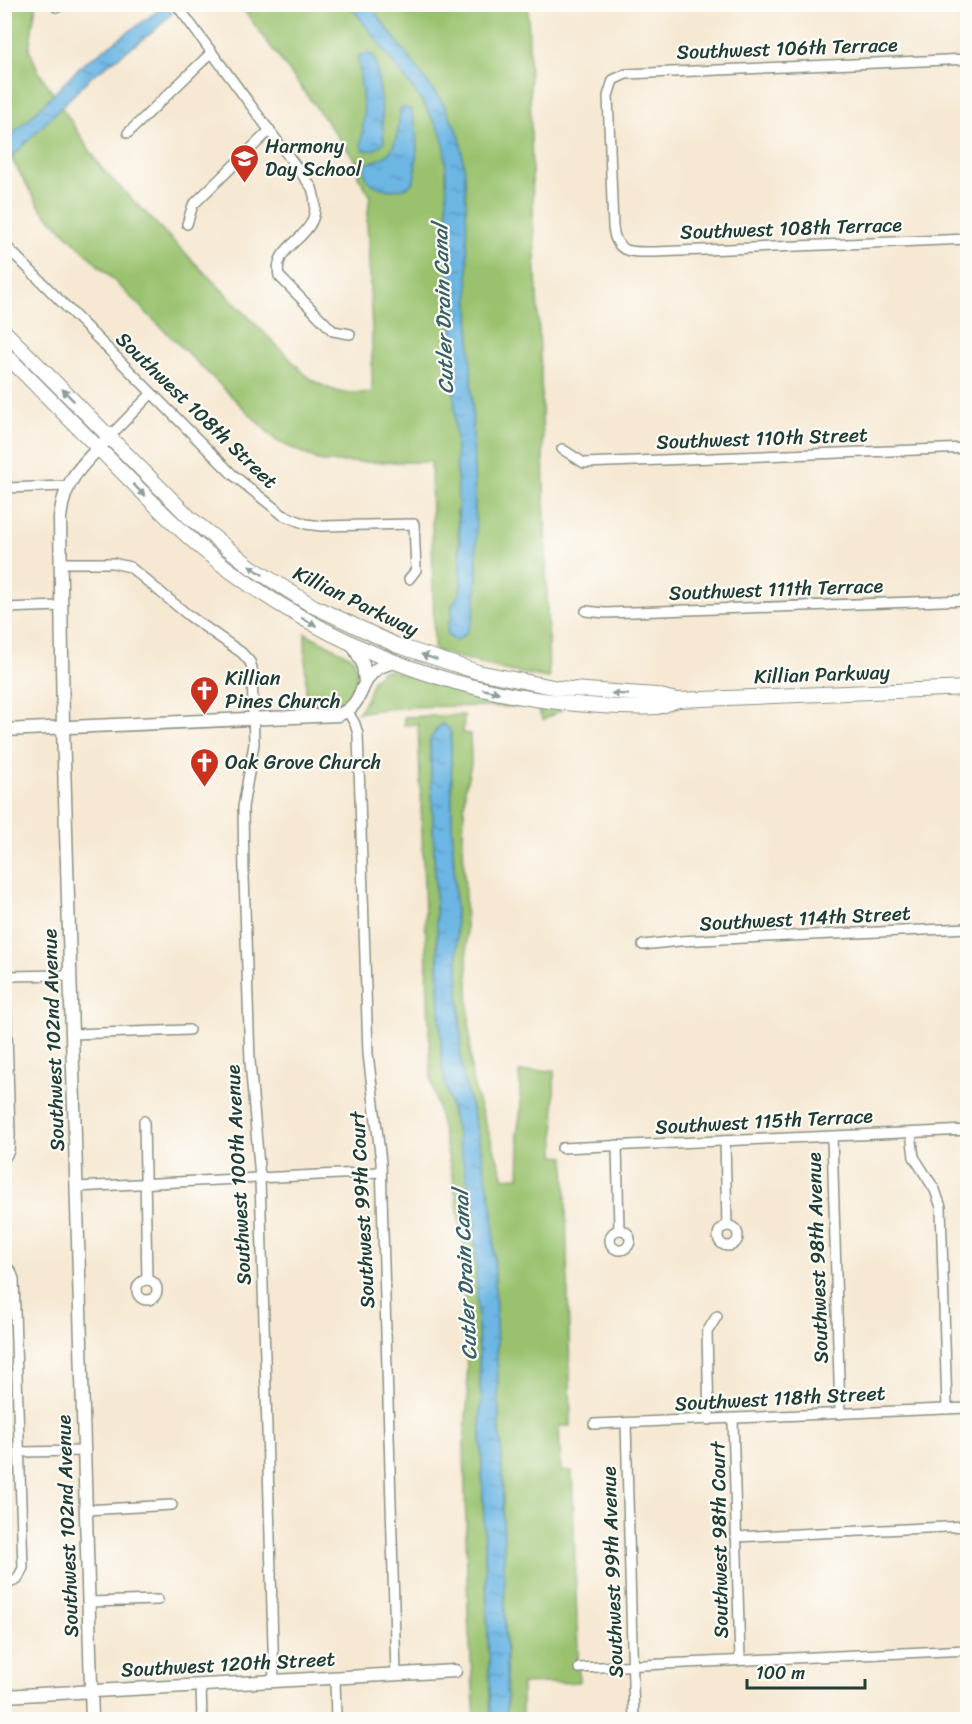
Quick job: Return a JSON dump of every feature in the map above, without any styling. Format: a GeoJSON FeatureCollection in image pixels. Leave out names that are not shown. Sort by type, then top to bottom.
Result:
{"type":"FeatureCollection","features":[{"type":"Feature","properties":{"kind":"main road","name":"Killian Parkway"},"geometry":{"type":"LineString","coordinates":[[4,330],[182,510],[236,555],[304,601],[364,631],[426,656],[502,678],[575,690],[656,695],[678,700],[968,688]]}},
{"type":"Feature","properties":{"kind":"main road","name":"Killian Parkway"},"geometry":{"type":"LineString","coordinates":[[4,353],[173,523],[220,563],[292,612],[352,643],[395,662],[474,687],[545,700],[592,705],[657,707],[678,700]]}},
{"type":"Feature","properties":{"kind":"street"},"geometry":{"type":"LineString","coordinates":[[56,7],[70,4]]}},
{"type":"Feature","properties":{"kind":"street"},"geometry":{"type":"LineString","coordinates":[[177,4],[309,182],[316,206],[314,218],[309,228],[279,257],[277,267],[279,276],[333,330],[350,334]]}},
{"type":"Feature","properties":{"kind":"street"},"geometry":{"type":"LineString","coordinates":[[128,133],[212,52]]}},
{"type":"Feature","properties":{"kind":"street","name":"Southwest 106th Terrace"},"geometry":{"type":"LineString","coordinates":[[617,244],[613,227],[608,96],[611,83],[615,78],[644,72],[968,59]]}},
{"type":"Feature","properties":{"kind":"street"},"geometry":{"type":"LineString","coordinates":[[187,224],[193,205],[270,130]]}},
{"type":"Feature","properties":{"kind":"street","name":"Southwest 108th Terrace"},"geometry":{"type":"LineString","coordinates":[[617,244],[626,250],[637,252],[968,239]]}},
{"type":"Feature","properties":{"kind":"street","name":"Southwest 108th Street"},"geometry":{"type":"LineString","coordinates":[[4,244],[232,474],[283,515],[314,526],[414,524],[416,570],[409,579]]}},
{"type":"Feature","properties":{"kind":"street","name":"Southwest 102nd Avenue"},"geometry":{"type":"LineString","coordinates":[[93,1719],[63,727],[60,518],[67,486],[74,475],[151,394]]}},
{"type":"Feature","properties":{"kind":"street","name":"Southwest 110th Street"},"geometry":{"type":"LineString","coordinates":[[562,449],[584,463],[968,448]]}},
{"type":"Feature","properties":{"kind":"street"},"geometry":{"type":"LineString","coordinates":[[4,488],[67,486]]}},
{"type":"Feature","properties":{"kind":"street","name":"Southwest 100th Avenue"},"geometry":{"type":"LineString","coordinates":[[60,563],[113,563],[130,567],[188,615],[242,653],[250,662],[252,669],[253,759],[244,795],[243,813],[250,1061],[260,1178],[274,1681]]}},
{"type":"Feature","properties":{"kind":"street","name":"Southwest 111th Terrace"},"geometry":{"type":"LineString","coordinates":[[586,611],[605,613],[968,600]]}},
{"type":"Feature","properties":{"kind":"street"},"geometry":{"type":"LineString","coordinates":[[4,608],[61,606]]}},
{"type":"Feature","properties":{"kind":"street"},"geometry":{"type":"LineString","coordinates":[[352,643],[363,664],[365,682]]}},
{"type":"Feature","properties":{"kind":"street"},"geometry":{"type":"LineString","coordinates":[[4,730],[332,715],[347,710],[360,695],[365,682],[377,668],[395,662]]}},
{"type":"Feature","properties":{"kind":"street","name":"Southwest 99th Court"},"geometry":{"type":"LineString","coordinates":[[347,710],[355,724],[359,740],[368,1054],[380,1144],[396,1674]]}},
{"type":"Feature","properties":{"kind":"street","name":"Southwest 114th Street"},"geometry":{"type":"LineString","coordinates":[[644,945],[679,941],[968,928]]}},
{"type":"Feature","properties":{"kind":"street"},"geometry":{"type":"LineString","coordinates":[[4,932],[10,1135],[6,1157]]}},
{"type":"Feature","properties":{"kind":"street"},"geometry":{"type":"LineString","coordinates":[[6,976],[70,975]]}},
{"type":"Feature","properties":{"kind":"street"},"geometry":{"type":"LineString","coordinates":[[72,1034],[189,1030]]}},
{"type":"Feature","properties":{"kind":"street"},"geometry":{"type":"LineString","coordinates":[[144,1121],[147,1280]]}},
{"type":"Feature","properties":{"kind":"street","name":"Southwest 115th Terrace"},"geometry":{"type":"LineString","coordinates":[[562,1148],[968,1130]]}},
{"type":"Feature","properties":{"kind":"street"},"geometry":{"type":"LineString","coordinates":[[911,1132],[911,1148],[916,1162],[935,1190],[941,1207],[947,1409]]}},
{"type":"Feature","properties":{"kind":"street","name":"Southwest 98th Avenue"},"geometry":{"type":"LineString","coordinates":[[832,1136],[840,1414]]}},
{"type":"Feature","properties":{"kind":"street"},"geometry":{"type":"LineString","coordinates":[[725,1141],[728,1226]]}},
{"type":"Feature","properties":{"kind":"street"},"geometry":{"type":"LineString","coordinates":[[617,1146],[620,1230]]}},
{"type":"Feature","properties":{"kind":"street"},"geometry":{"type":"LineString","coordinates":[[76,1187],[381,1172]]}},
{"type":"Feature","properties":{"kind":"street"},"geometry":{"type":"LineString","coordinates":[[4,1585],[17,1580],[23,1568],[14,1279],[6,1267]]}},
{"type":"Feature","properties":{"kind":"street","name":"Southwest 98th Court"},"geometry":{"type":"LineString","coordinates":[[709,1420],[708,1332],[717,1316]]}},
{"type":"Feature","properties":{"kind":"street","name":"Southwest 118th Street"},"geometry":{"type":"LineString","coordinates":[[594,1424],[968,1408]]}},
{"type":"Feature","properties":{"kind":"street","name":"Southwest 98th Court"},"geometry":{"type":"LineString","coordinates":[[734,1419],[740,1659]]}},
{"type":"Feature","properties":{"kind":"street","name":"Southwest 99th Avenue"},"geometry":{"type":"LineString","coordinates":[[626,1423],[634,1719]]}},
{"type":"Feature","properties":{"kind":"street"},"geometry":{"type":"LineString","coordinates":[[20,1452],[84,1451]]}},
{"type":"Feature","properties":{"kind":"street"},"geometry":{"type":"LineString","coordinates":[[86,1510],[172,1505]]}},
{"type":"Feature","properties":{"kind":"street"},"geometry":{"type":"LineString","coordinates":[[736,1537],[968,1526]]}},
{"type":"Feature","properties":{"kind":"street"},"geometry":{"type":"LineString","coordinates":[[89,1602],[158,1600]]}},
{"type":"Feature","properties":{"kind":"street"},"geometry":{"type":"LineString","coordinates":[[579,1668],[968,1650]]}},
{"type":"Feature","properties":{"kind":"street","name":"Southwest 120th Street"},"geometry":{"type":"LineString","coordinates":[[4,1696],[455,1671]]}},
{"type":"Feature","properties":{"kind":"street"},"geometry":{"type":"LineString","coordinates":[[335,1677],[336,1719]]}},
{"type":"Feature","properties":{"kind":"street"},"geometry":{"type":"LineString","coordinates":[[201,1685],[202,1719]]}},
{"type":"Feature","properties":{"kind":"green space"},"geometry":{"type":"Polygon","coordinates":[[[4,5],[36,5],[29,49],[39,72],[102,169],[309,378],[339,392],[372,392],[367,222],[370,195],[358,176],[358,164],[240,5],[528,5],[549,678],[505,670],[434,651],[431,462],[322,462],[277,441],[41,209],[5,148],[4,5]],[[472,462],[457,510],[461,585],[459,595],[452,605],[452,618],[448,624],[447,635],[456,641],[465,635],[468,628],[476,597],[477,564],[472,462]]]}},
{"type":"Feature","properties":{"kind":"green space"},"geometry":{"type":"Polygon","coordinates":[[[305,633],[353,658],[357,682],[350,699],[336,704],[306,704],[305,633]]]}},
{"type":"Feature","properties":{"kind":"green space"},"geometry":{"type":"Polygon","coordinates":[[[389,670],[469,694],[562,710],[543,720],[538,710],[530,707],[422,707],[358,713],[367,698],[373,680],[382,671],[389,670]]]}},
{"type":"Feature","properties":{"kind":"green space"},"geometry":{"type":"Polygon","coordinates":[[[464,715],[463,733],[470,734],[471,764],[465,790],[463,839],[471,1071],[475,1092],[504,1178],[519,1177],[520,1147],[517,1135],[521,1109],[519,1072],[554,1070],[555,1156],[565,1157],[571,1426],[559,1426],[561,1471],[572,1471],[579,1682],[522,1684],[522,1719],[507,1719],[502,1457],[499,1425],[493,1211],[474,1116],[464,1081],[460,1052],[451,732],[442,724],[430,741],[442,1068],[474,1209],[482,1401],[480,1410],[491,1719],[475,1719],[468,1616],[464,1443],[468,1396],[463,1245],[454,1183],[431,1079],[418,724],[404,725],[404,717],[464,715]]]}},
{"type":"Feature","properties":{"kind":"water"},"geometry":{"type":"Polygon","coordinates":[[[166,5],[172,13],[154,31],[91,77],[5,164],[5,141],[81,66],[166,5]]]}},
{"type":"Feature","properties":{"kind":"water"},"geometry":{"type":"Polygon","coordinates":[[[350,5],[370,5],[444,105],[460,137],[465,175],[477,564],[473,617],[464,635],[456,641],[447,635],[448,624],[452,618],[452,605],[459,595],[461,585],[445,148],[440,131],[422,101],[350,5]]]}},
{"type":"Feature","properties":{"kind":"water"},"geometry":{"type":"Polygon","coordinates":[[[372,55],[375,60],[381,98],[384,142],[369,151],[362,149],[361,144],[364,113],[358,57],[372,55]]]}},
{"type":"Feature","properties":{"kind":"water"},"geometry":{"type":"Polygon","coordinates":[[[402,108],[410,109],[415,126],[417,153],[414,181],[408,186],[391,190],[374,185],[368,180],[365,173],[366,164],[383,157],[393,147],[402,108]]]}},
{"type":"Feature","properties":{"kind":"water"},"geometry":{"type":"Polygon","coordinates":[[[441,724],[450,729],[451,737],[460,1052],[464,1081],[474,1116],[493,1211],[499,1425],[502,1457],[507,1719],[491,1719],[474,1209],[442,1068],[430,741],[441,724]]]}},
{"type":"Feature","properties":{"kind":"place","name":"Harmony Day School"},"geometry":{"type":"Point","coordinates":[244,184]}},
{"type":"Feature","properties":{"kind":"place","name":"Killian Pines Church"},"geometry":{"type":"Point","coordinates":[204,716]}},
{"type":"Feature","properties":{"kind":"place","name":"Oak Grove Church"},"geometry":{"type":"Point","coordinates":[204,788]}},
{"type":"Feature","properties":{"kind":"water label","name":"Cutler Drain Canal"},"geometry":{"type":"Point","coordinates":[443,309]}},
{"type":"Feature","properties":{"kind":"water label","name":"Cutler Drain Canal"},"geometry":{"type":"Point","coordinates":[465,1275]}}]}
